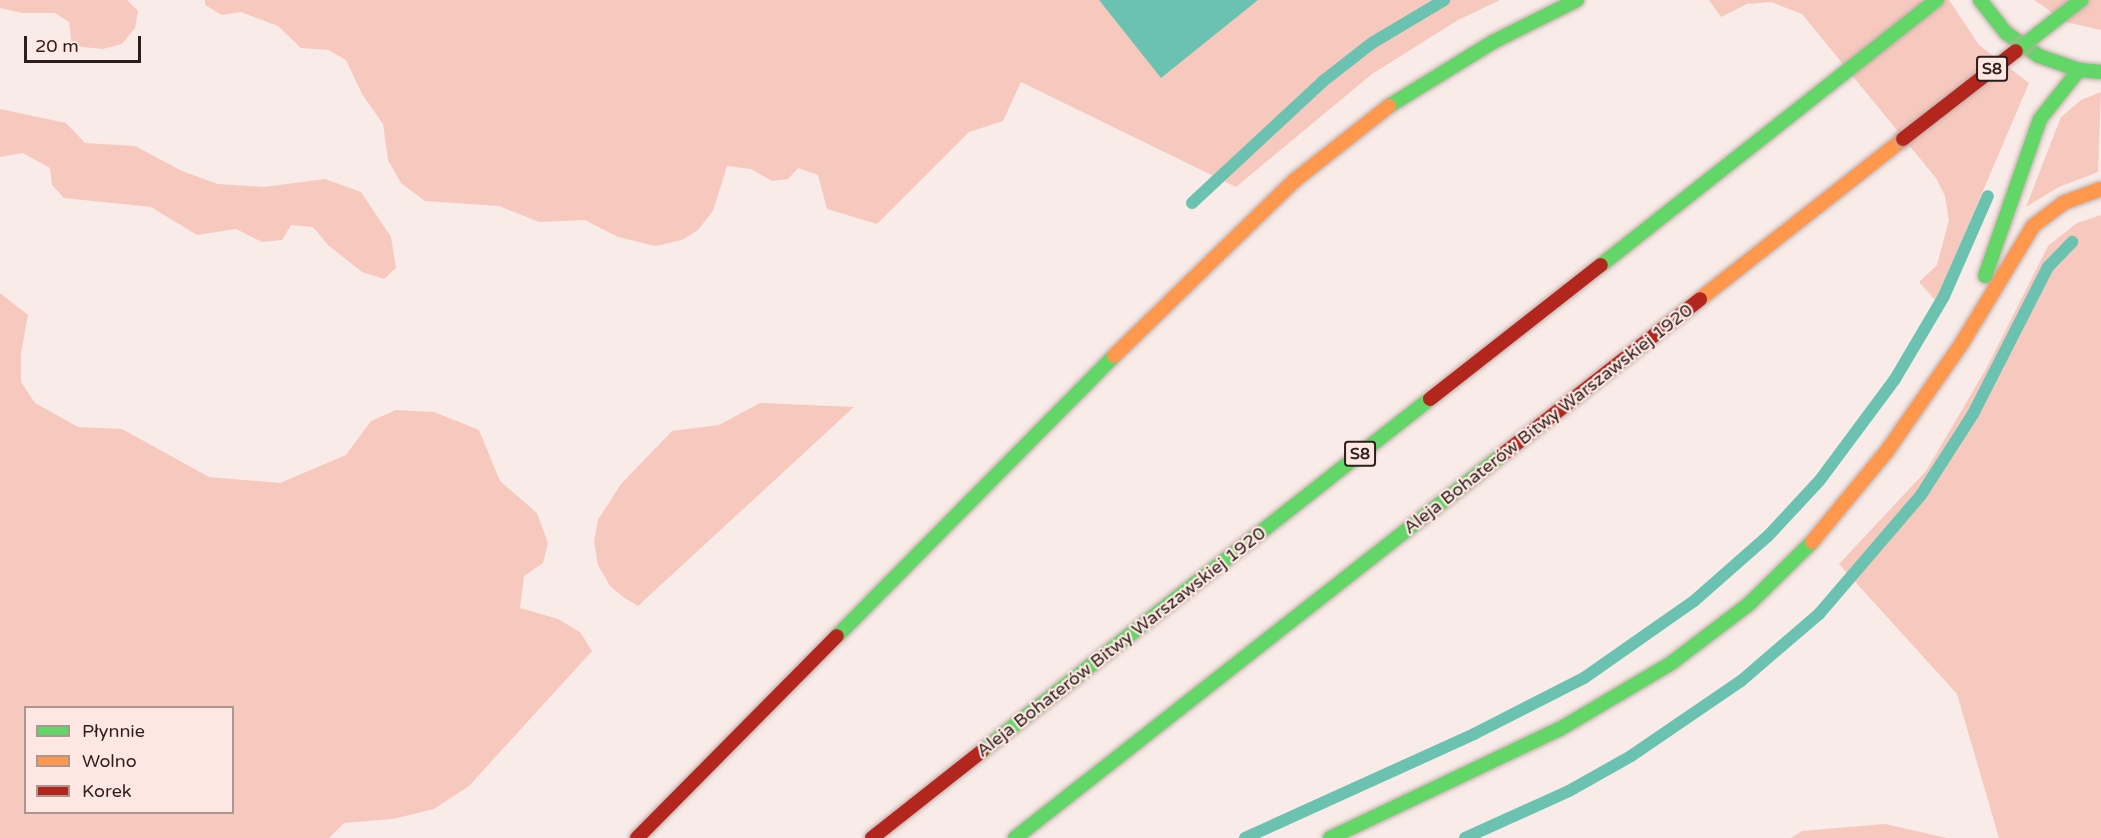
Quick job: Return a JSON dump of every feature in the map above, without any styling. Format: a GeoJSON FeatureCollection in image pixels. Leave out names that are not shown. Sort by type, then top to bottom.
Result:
{"type":"FeatureCollection","features":[{"type":"Feature","properties":{"kind":"main road"},"geometry":{"type":"LineString","coordinates":[[637,838],[1180,288],[1294,181],[1412,89],[1493,42],[1577,0]]}},
{"type":"Feature","properties":{"kind":"main road","name":"Aleja Bohaterów Bitwy Warszawskiej 1920"},"geometry":{"type":"LineString","coordinates":[[872,838],[1937,0]]}},
{"type":"Feature","properties":{"kind":"main road"},"geometry":{"type":"LineString","coordinates":[[1980,0],[2006,33],[2039,56],[2079,70],[2101,72]]}},
{"type":"Feature","properties":{"kind":"main road","name":"Aleja Bohaterów Bitwy Warszawskiej 1920"},"geometry":{"type":"LineString","coordinates":[[1015,838],[2081,0]]}},
{"type":"Feature","properties":{"kind":"main road"},"geometry":{"type":"LineString","coordinates":[[1962,343],[2040,119],[2079,70]]}},
{"type":"Feature","properties":{"kind":"main road"},"geometry":{"type":"LineString","coordinates":[[1330,838],[1560,729],[1670,664],[1749,604],[1809,545],[1887,451],[1962,343],[2033,226],[2063,203],[2101,189]]}},
{"type":"Feature","properties":{"kind":"shaded area"},"geometry":{"type":"Polygon","coordinates":[[[0,0],[127,0],[138,11],[135,28],[122,44],[103,49],[72,46],[69,22],[55,13],[22,13],[0,8],[0,0]]]}},
{"type":"Feature","properties":{"kind":"shaded area"},"geometry":{"type":"Polygon","coordinates":[[[205,0],[1500,0],[1458,20],[1372,74],[1236,187],[1021,82],[1003,121],[969,132],[877,224],[827,209],[818,175],[798,168],[788,179],[772,181],[751,169],[727,166],[713,211],[697,231],[682,240],[655,246],[618,237],[585,220],[539,222],[499,206],[425,201],[401,183],[388,160],[383,124],[362,94],[346,60],[328,50],[301,48],[278,26],[241,12],[222,15],[205,5],[205,0]]]}},
{"type":"Feature","properties":{"kind":"shaded area"},"geometry":{"type":"Polygon","coordinates":[[[1099,0],[1258,0],[1161,78],[1099,0]]]}},
{"type":"Feature","properties":{"kind":"shaded area"},"geometry":{"type":"Polygon","coordinates":[[[1709,0],[1949,0],[1979,45],[2029,83],[1936,301],[1919,282],[1937,265],[1949,220],[1945,196],[1936,178],[1802,14],[1771,2],[1747,4],[1721,17],[1709,0]]]}},
{"type":"Feature","properties":{"kind":"shaded area"},"geometry":{"type":"Polygon","coordinates":[[[2034,0],[2101,0],[2101,30],[2066,22],[2034,0]]]}},
{"type":"Feature","properties":{"kind":"shaded area"},"geometry":{"type":"Polygon","coordinates":[[[2101,92],[2098,172],[2059,187],[2026,207],[2061,117],[2081,100],[2101,92]]]}},
{"type":"Feature","properties":{"kind":"shaded area"},"geometry":{"type":"Polygon","coordinates":[[[0,109],[66,123],[85,143],[135,146],[182,171],[218,184],[264,187],[325,179],[361,192],[391,237],[396,268],[384,279],[362,272],[328,245],[313,227],[291,225],[282,240],[262,242],[236,229],[197,235],[151,207],[64,198],[52,185],[50,168],[23,153],[0,157],[0,109]]]}},
{"type":"Feature","properties":{"kind":"shaded area"},"geometry":{"type":"Polygon","coordinates":[[[2101,215],[2101,838],[1999,838],[1957,694],[1839,564],[1926,471],[1986,369],[2048,246],[2077,223],[2101,215]]]}},
{"type":"Feature","properties":{"kind":"shaded area"},"geometry":{"type":"Polygon","coordinates":[[[0,293],[28,315],[21,353],[21,382],[35,403],[78,427],[122,429],[209,477],[280,483],[346,455],[371,421],[396,410],[434,412],[479,430],[500,481],[537,513],[548,543],[543,563],[524,576],[520,608],[558,619],[580,632],[592,651],[469,786],[434,809],[393,819],[344,823],[329,838],[0,838],[0,293]]]}},
{"type":"Feature","properties":{"kind":"shaded area"},"geometry":{"type":"Polygon","coordinates":[[[760,403],[854,407],[638,606],[623,597],[610,586],[598,565],[594,541],[598,520],[621,484],[672,431],[719,425],[760,403]]]}},
{"type":"Feature","properties":{"kind":"shaded area"},"geometry":{"type":"Polygon","coordinates":[[[1885,824],[1947,838],[1791,838],[1802,831],[1885,824]]]}},
{"type":"Feature","properties":{"kind":"waterway"},"geometry":{"type":"LineString","coordinates":[[1192,203],[1322,82],[1372,43],[1444,0]]}},
{"type":"Feature","properties":{"kind":"waterway"},"geometry":{"type":"LineString","coordinates":[[1245,838],[1474,734],[1584,678],[1694,601],[1768,536],[1820,480],[1895,379],[1944,296],[1988,196]]}},
{"type":"Feature","properties":{"kind":"waterway"},"geometry":{"type":"LineString","coordinates":[[1465,838],[1569,791],[1631,756],[1741,681],[1819,614],[1921,495],[1973,414],[2048,267],[2072,242]]}},
{"type":"Feature","properties":{"kind":"traffic: fast"},"geometry":{"type":"LineString","coordinates":[[1389,106],[1493,42],[1577,0]]}},
{"type":"Feature","properties":{"kind":"traffic: fast"},"geometry":{"type":"LineString","coordinates":[[1601,265],[1937,0]]}},
{"type":"Feature","properties":{"kind":"traffic: fast"},"geometry":{"type":"LineString","coordinates":[[1980,0],[2006,33],[2039,56],[2079,70],[2101,72]]}},
{"type":"Feature","properties":{"kind":"traffic: fast"},"geometry":{"type":"LineString","coordinates":[[2016,51],[2081,0]]}},
{"type":"Feature","properties":{"kind":"traffic: fast"},"geometry":{"type":"LineString","coordinates":[[1985,276],[2040,119],[2079,70]]}},
{"type":"Feature","properties":{"kind":"traffic: fast"},"geometry":{"type":"LineString","coordinates":[[837,636],[1114,356]]}},
{"type":"Feature","properties":{"kind":"traffic: fast"},"geometry":{"type":"LineString","coordinates":[[982,751],[1430,399]]}},
{"type":"Feature","properties":{"kind":"traffic: fast"},"geometry":{"type":"LineString","coordinates":[[1015,838],[1502,455]]}},
{"type":"Feature","properties":{"kind":"traffic: fast"},"geometry":{"type":"LineString","coordinates":[[1330,838],[1560,729],[1670,664],[1749,604],[1812,542]]}},
{"type":"Feature","properties":{"kind":"traffic: slow"},"geometry":{"type":"LineString","coordinates":[[1114,356],[1294,181],[1389,106]]}},
{"type":"Feature","properties":{"kind":"traffic: slow"},"geometry":{"type":"LineString","coordinates":[[1700,299],[1903,139]]}},
{"type":"Feature","properties":{"kind":"traffic: slow"},"geometry":{"type":"LineString","coordinates":[[1812,542],[1887,451],[1962,343],[2033,226],[2063,203],[2101,189]]}},
{"type":"Feature","properties":{"kind":"traffic: jam"},"geometry":{"type":"LineString","coordinates":[[1903,139],[2016,51]]}},
{"type":"Feature","properties":{"kind":"traffic: jam"},"geometry":{"type":"LineString","coordinates":[[1430,399],[1601,265]]}},
{"type":"Feature","properties":{"kind":"traffic: jam"},"geometry":{"type":"LineString","coordinates":[[1502,455],[1700,299]]}},
{"type":"Feature","properties":{"kind":"traffic: jam"},"geometry":{"type":"LineString","coordinates":[[637,838],[837,636]]}},
{"type":"Feature","properties":{"kind":"traffic: jam"},"geometry":{"type":"LineString","coordinates":[[872,838],[982,751]]}}]}
